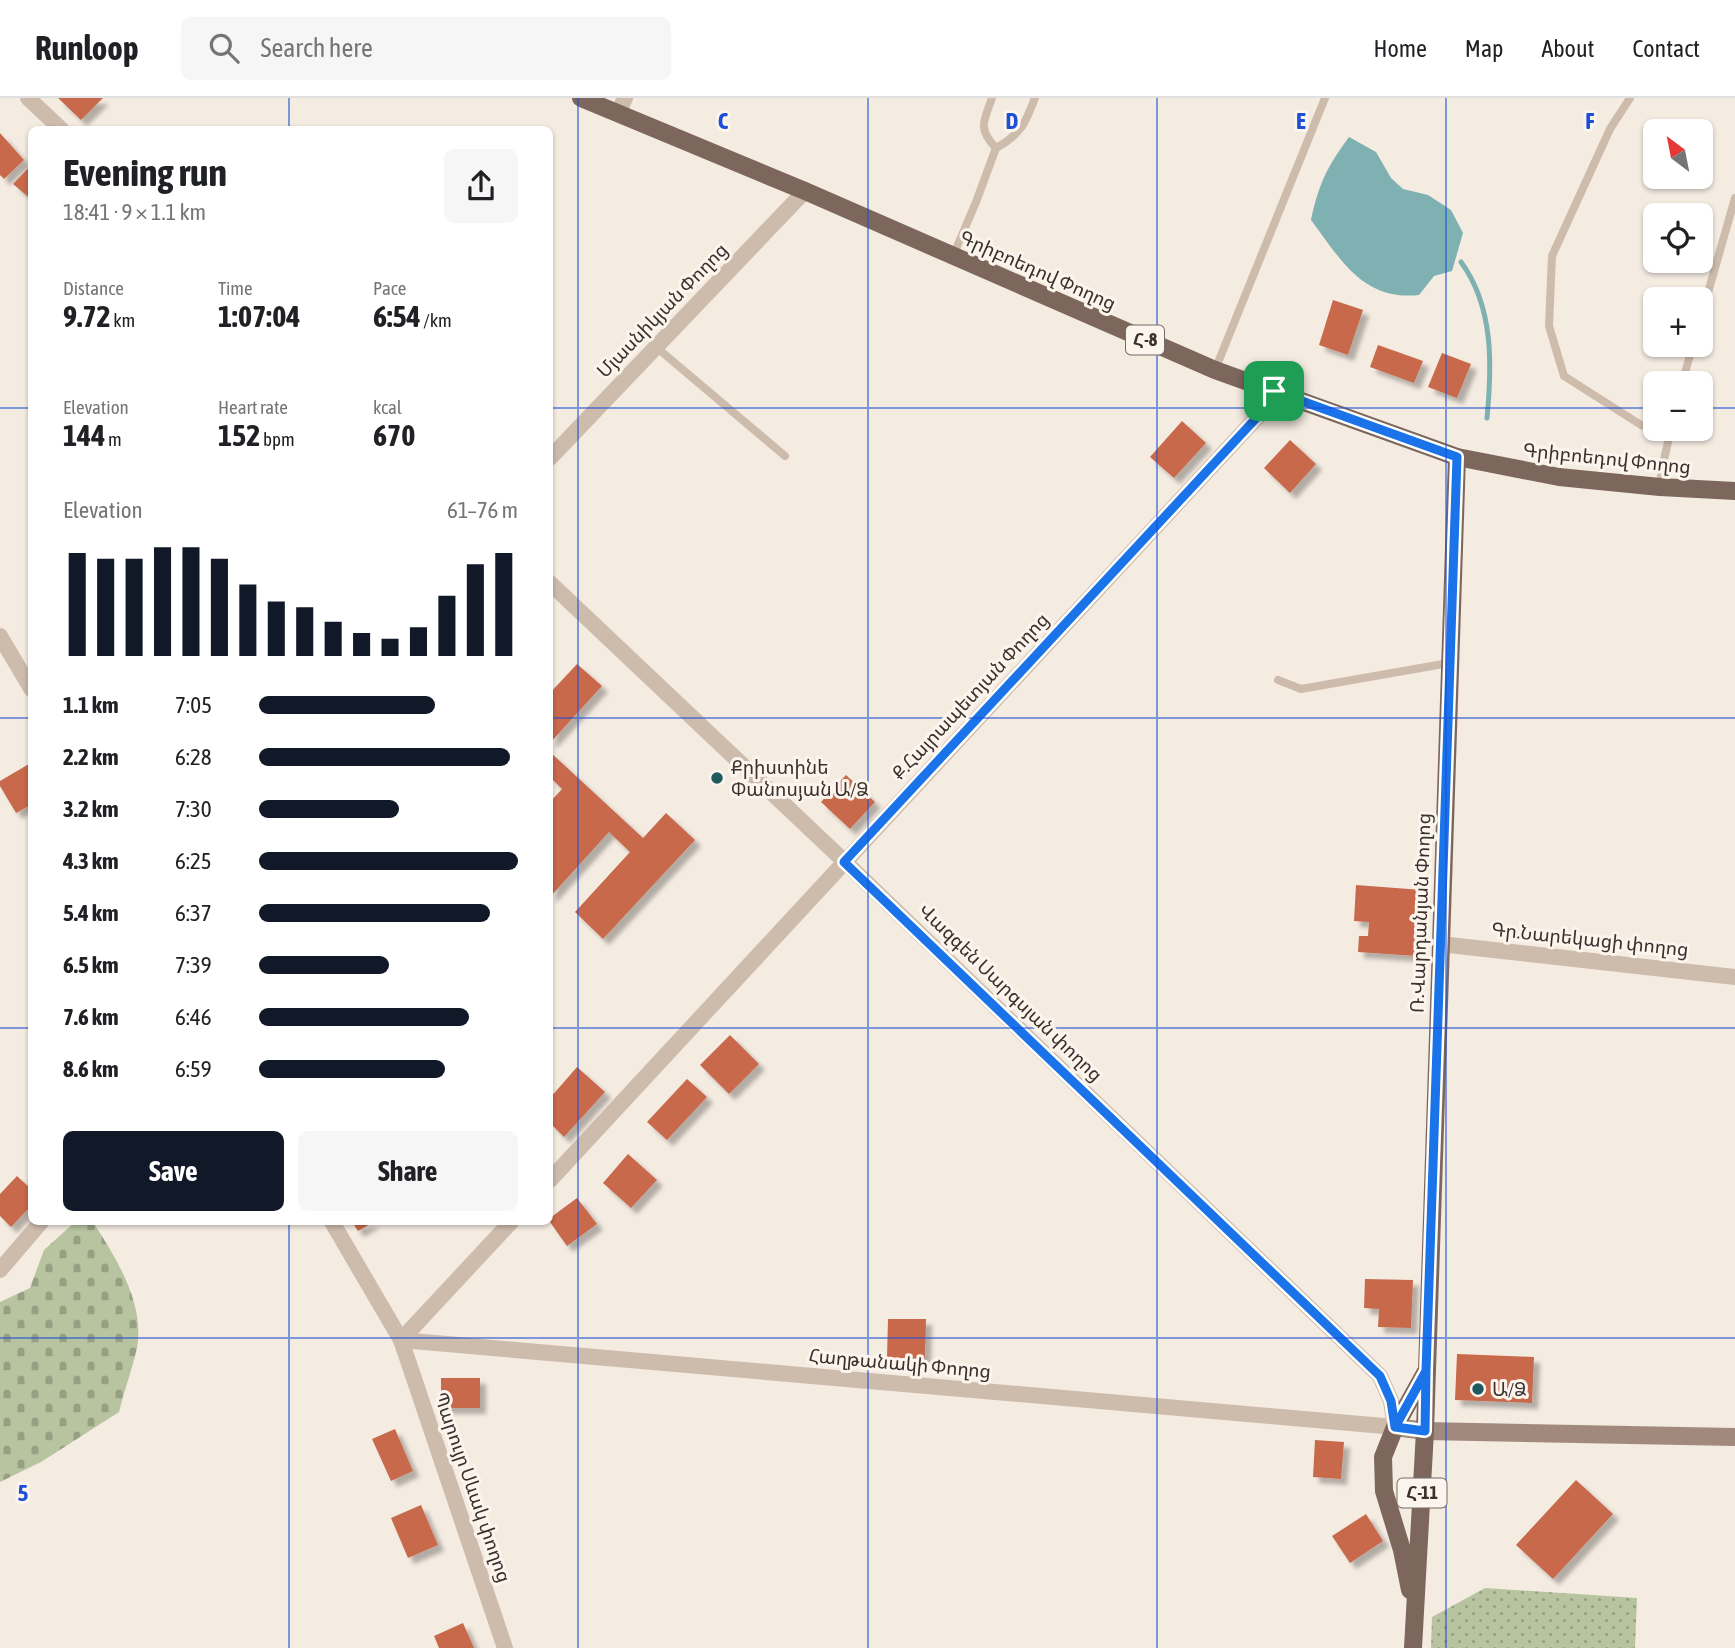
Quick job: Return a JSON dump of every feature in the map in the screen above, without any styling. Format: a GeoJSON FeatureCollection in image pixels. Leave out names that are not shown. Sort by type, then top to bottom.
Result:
{"type":"FeatureCollection","features":[{"type":"Feature","properties":{"kind":"main road","name":"Գրիբոեդով Փողոց"},"geometry":{"type":"LineString","coordinates":[[581,98],[622,106],[805,191],[1215,370],[1457,457],[1559,478],[1735,491]]}},
{"type":"Feature","properties":{"kind":"main road","name":"Ռ.Վարդանյան Փողոց"},"geometry":{"type":"LineString","coordinates":[[1426,1371],[1457,457]]}},
{"type":"Feature","properties":{"kind":"main road","name":"Հ-11"},"geometry":{"type":"LineString","coordinates":[[1415,1614],[1402,1550],[1384,1491],[1383,1457],[1395,1427],[1426,1371]]}},
{"type":"Feature","properties":{"kind":"main road","name":"Հ-11"},"geometry":{"type":"LineString","coordinates":[[1413,1648],[1426,1371]]}},
{"type":"Feature","properties":{"kind":"street"},"geometry":{"type":"LineString","coordinates":[[28,98],[58,126]]}},
{"type":"Feature","properties":{"kind":"street","name":"Մյասնիկյան Փողոց"},"geometry":{"type":"LineString","coordinates":[[553,455],[805,191]]}},
{"type":"Feature","properties":{"kind":"street","name":"Ք.Հայրապետյան Փողոց"},"geometry":{"type":"LineString","coordinates":[[553,1177],[1260,414],[1274,391]]}},
{"type":"Feature","properties":{"kind":"street","name":"Վազգեն Սարգսյան փողոց"},"geometry":{"type":"LineString","coordinates":[[553,586],[1380,1376],[1391,1401],[1395,1427]]}},
{"type":"Feature","properties":{"kind":"street"},"geometry":{"type":"LineString","coordinates":[[0,636],[28,683]]}},
{"type":"Feature","properties":{"kind":"street","name":"Գր.Նարեկացի փողոց"},"geometry":{"type":"LineString","coordinates":[[1440,944],[1735,977]]}},
{"type":"Feature","properties":{"kind":"street"},"geometry":{"type":"LineString","coordinates":[[1,1267],[38,1225]]}},
{"type":"Feature","properties":{"kind":"street","name":"Պարույր Սևակ փողոց"},"geometry":{"type":"LineString","coordinates":[[334,1225],[401,1340],[505,1648]]}},
{"type":"Feature","properties":{"kind":"street"},"geometry":{"type":"LineString","coordinates":[[401,1340],[508,1225]]}},
{"type":"Feature","properties":{"kind":"street","name":"Հաղթանակի Փողոց"},"geometry":{"type":"LineString","coordinates":[[401,1340],[1395,1427]]}},
{"type":"Feature","properties":{"kind":"street"},"geometry":{"type":"LineString","coordinates":[[1395,1427],[1425,1431],[1735,1437]]}},
{"type":"Feature","properties":{"kind":"lane"},"geometry":{"type":"LineString","coordinates":[[992,98],[982,128],[996,148]]}},
{"type":"Feature","properties":{"kind":"lane"},"geometry":{"type":"LineString","coordinates":[[953,256],[996,148],[1024,126],[1035,98]]}},
{"type":"Feature","properties":{"kind":"lane"},"geometry":{"type":"LineString","coordinates":[[1215,370],[1325,98]]}},
{"type":"Feature","properties":{"kind":"lane"},"geometry":{"type":"LineString","coordinates":[[1630,98],[1609,129],[1552,256],[1549,327],[1564,376],[1643,426]]}},
{"type":"Feature","properties":{"kind":"lane"},"geometry":{"type":"LineString","coordinates":[[1710,287],[1735,198]]}},
{"type":"Feature","properties":{"kind":"lane"},"geometry":{"type":"LineString","coordinates":[[656,347],[785,456]]}},
{"type":"Feature","properties":{"kind":"lane"},"geometry":{"type":"LineString","coordinates":[[1660,487],[1669,441]]}},
{"type":"Feature","properties":{"kind":"lane"},"geometry":{"type":"LineString","coordinates":[[1278,680],[1301,689],[1449,663]]}},
{"type":"Feature","properties":{"kind":"green space"},"geometry":{"type":"Polygon","coordinates":[[[72,1225],[95,1225],[119,1266],[133,1298],[137,1314],[137,1348],[119,1412],[41,1462],[0,1482],[0,1302],[30,1288],[44,1250],[72,1225]]]}},
{"type":"Feature","properties":{"kind":"green space"},"geometry":{"type":"Polygon","coordinates":[[[1485,1588],[1637,1598],[1635,1648],[1431,1648],[1432,1617],[1485,1588]]]}},
{"type":"Feature","properties":{"kind":"water"},"geometry":{"type":"Polygon","coordinates":[[[1349,137],[1376,152],[1391,178],[1403,189],[1428,195],[1451,210],[1463,233],[1452,271],[1434,276],[1419,295],[1383,291],[1355,275],[1311,220],[1325,176],[1349,137]]]}},
{"type":"Feature","properties":{"kind":"building"},"geometry":{"type":"Polygon","coordinates":[[[58,98],[103,98],[81,120],[58,98]]]}},
{"type":"Feature","properties":{"kind":"building"},"geometry":{"type":"Polygon","coordinates":[[[0,133],[24,160],[4,179],[0,175],[0,133]]]}},
{"type":"Feature","properties":{"kind":"building"},"geometry":{"type":"Polygon","coordinates":[[[28,168],[28,197],[13,184],[28,168]]]}},
{"type":"Feature","properties":{"kind":"building"},"geometry":{"type":"Polygon","coordinates":[[[1333,300],[1363,310],[1348,355],[1319,345],[1333,300]]]}},
{"type":"Feature","properties":{"kind":"building"},"geometry":{"type":"Polygon","coordinates":[[[1378,345],[1423,361],[1414,383],[1370,367],[1378,345]]]}},
{"type":"Feature","properties":{"kind":"building"},"geometry":{"type":"Polygon","coordinates":[[[1442,353],[1471,364],[1457,398],[1428,387],[1442,353]]]}},
{"type":"Feature","properties":{"kind":"building"},"geometry":{"type":"Polygon","coordinates":[[[1182,421],[1206,443],[1174,478],[1150,457],[1182,421]]]}},
{"type":"Feature","properties":{"kind":"building"},"geometry":{"type":"Polygon","coordinates":[[[1290,440],[1316,464],[1290,493],[1264,468],[1290,440]]]}},
{"type":"Feature","properties":{"kind":"building"},"geometry":{"type":"Polygon","coordinates":[[[577,664],[602,686],[553,740],[553,690],[577,664]]]}},
{"type":"Feature","properties":{"kind":"building"},"geometry":{"type":"Polygon","coordinates":[[[553,755],[643,838],[666,813],[695,840],[603,939],[575,912],[630,852],[609,832],[553,894],[553,799],[562,789],[553,780],[553,755]]]}},
{"type":"Feature","properties":{"kind":"building"},"geometry":{"type":"Polygon","coordinates":[[[28,765],[28,806],[16,813],[0,786],[0,781],[28,765]]]}},
{"type":"Feature","properties":{"kind":"building"},"geometry":{"type":"Polygon","coordinates":[[[846,775],[875,802],[850,829],[821,802],[846,775]]]}},
{"type":"Feature","properties":{"kind":"building"},"geometry":{"type":"Polygon","coordinates":[[[1356,885],[1422,890],[1417,956],[1358,952],[1359,936],[1368,936],[1369,922],[1354,921],[1356,885]]]}},
{"type":"Feature","properties":{"kind":"building"},"geometry":{"type":"Polygon","coordinates":[[[730,1035],[759,1064],[729,1094],[700,1065],[730,1035]]]}},
{"type":"Feature","properties":{"kind":"building"},"geometry":{"type":"Polygon","coordinates":[[[577,1067],[605,1092],[564,1137],[553,1126],[553,1095],[577,1067]]]}},
{"type":"Feature","properties":{"kind":"building"},"geometry":{"type":"Polygon","coordinates":[[[687,1079],[707,1097],[667,1140],[647,1122],[687,1079]]]}},
{"type":"Feature","properties":{"kind":"building"},"geometry":{"type":"Polygon","coordinates":[[[628,1154],[657,1180],[631,1208],[603,1183],[628,1154]]]}},
{"type":"Feature","properties":{"kind":"building"},"geometry":{"type":"Polygon","coordinates":[[[17,1176],[28,1186],[28,1209],[11,1227],[0,1216],[0,1194],[17,1176]]]}},
{"type":"Feature","properties":{"kind":"building"},"geometry":{"type":"Polygon","coordinates":[[[577,1198],[597,1224],[567,1246],[552,1225],[553,1216],[577,1198]]]}},
{"type":"Feature","properties":{"kind":"building"},"geometry":{"type":"Polygon","coordinates":[[[354,1225],[369,1225],[358,1231],[354,1225]]]}},
{"type":"Feature","properties":{"kind":"building"},"geometry":{"type":"Polygon","coordinates":[[[1365,1279],[1413,1280],[1411,1328],[1378,1327],[1379,1309],[1364,1308],[1365,1279]]]}},
{"type":"Feature","properties":{"kind":"building"},"geometry":{"type":"Polygon","coordinates":[[[888,1319],[926,1319],[925,1358],[887,1358],[888,1319]]]}},
{"type":"Feature","properties":{"kind":"building"},"geometry":{"type":"Polygon","coordinates":[[[1457,1354],[1534,1357],[1532,1403],[1455,1400],[1457,1354]]]}},
{"type":"Feature","properties":{"kind":"building"},"geometry":{"type":"Polygon","coordinates":[[[441,1378],[480,1378],[480,1408],[441,1408],[441,1378]]]}},
{"type":"Feature","properties":{"kind":"building"},"geometry":{"type":"Polygon","coordinates":[[[395,1429],[413,1471],[391,1481],[372,1439],[395,1429]]]}},
{"type":"Feature","properties":{"kind":"building"},"geometry":{"type":"Polygon","coordinates":[[[1315,1440],[1344,1442],[1341,1479],[1313,1477],[1315,1440]]]}},
{"type":"Feature","properties":{"kind":"building"},"geometry":{"type":"Polygon","coordinates":[[[1576,1480],[1613,1514],[1553,1579],[1516,1545],[1576,1480]]]}},
{"type":"Feature","properties":{"kind":"building"},"geometry":{"type":"Polygon","coordinates":[[[421,1505],[438,1545],[408,1558],[391,1518],[421,1505]]]}},
{"type":"Feature","properties":{"kind":"building"},"geometry":{"type":"Polygon","coordinates":[[[1366,1514],[1383,1541],[1350,1563],[1332,1536],[1366,1514]]]}},
{"type":"Feature","properties":{"kind":"building"},"geometry":{"type":"Polygon","coordinates":[[[463,1623],[474,1648],[439,1648],[434,1636],[463,1623]]]}},
{"type":"Feature","properties":{"kind":"waterway"},"geometry":{"type":"LineString","coordinates":[[1461,262],[1472,279],[1485,317],[1490,358],[1487,418]]}},
{"type":"Feature","properties":{"kind":"place","name":"Քրիստինե Փանոսյան Ա/Ձ"},"geometry":{"type":"Point","coordinates":[717,778]}},
{"type":"Feature","properties":{"kind":"place","name":"Ա/Ձ"},"geometry":{"type":"Point","coordinates":[1478,1389]}},
{"type":"Feature","properties":{"kind":"route"},"geometry":{"type":"LineString","coordinates":[[1274,391],[1260,414],[844,862],[1380,1376],[1391,1401],[1395,1427],[1426,1371],[1425,1431],[1395,1427],[1426,1371],[1457,457],[1274,391]]}}]}
